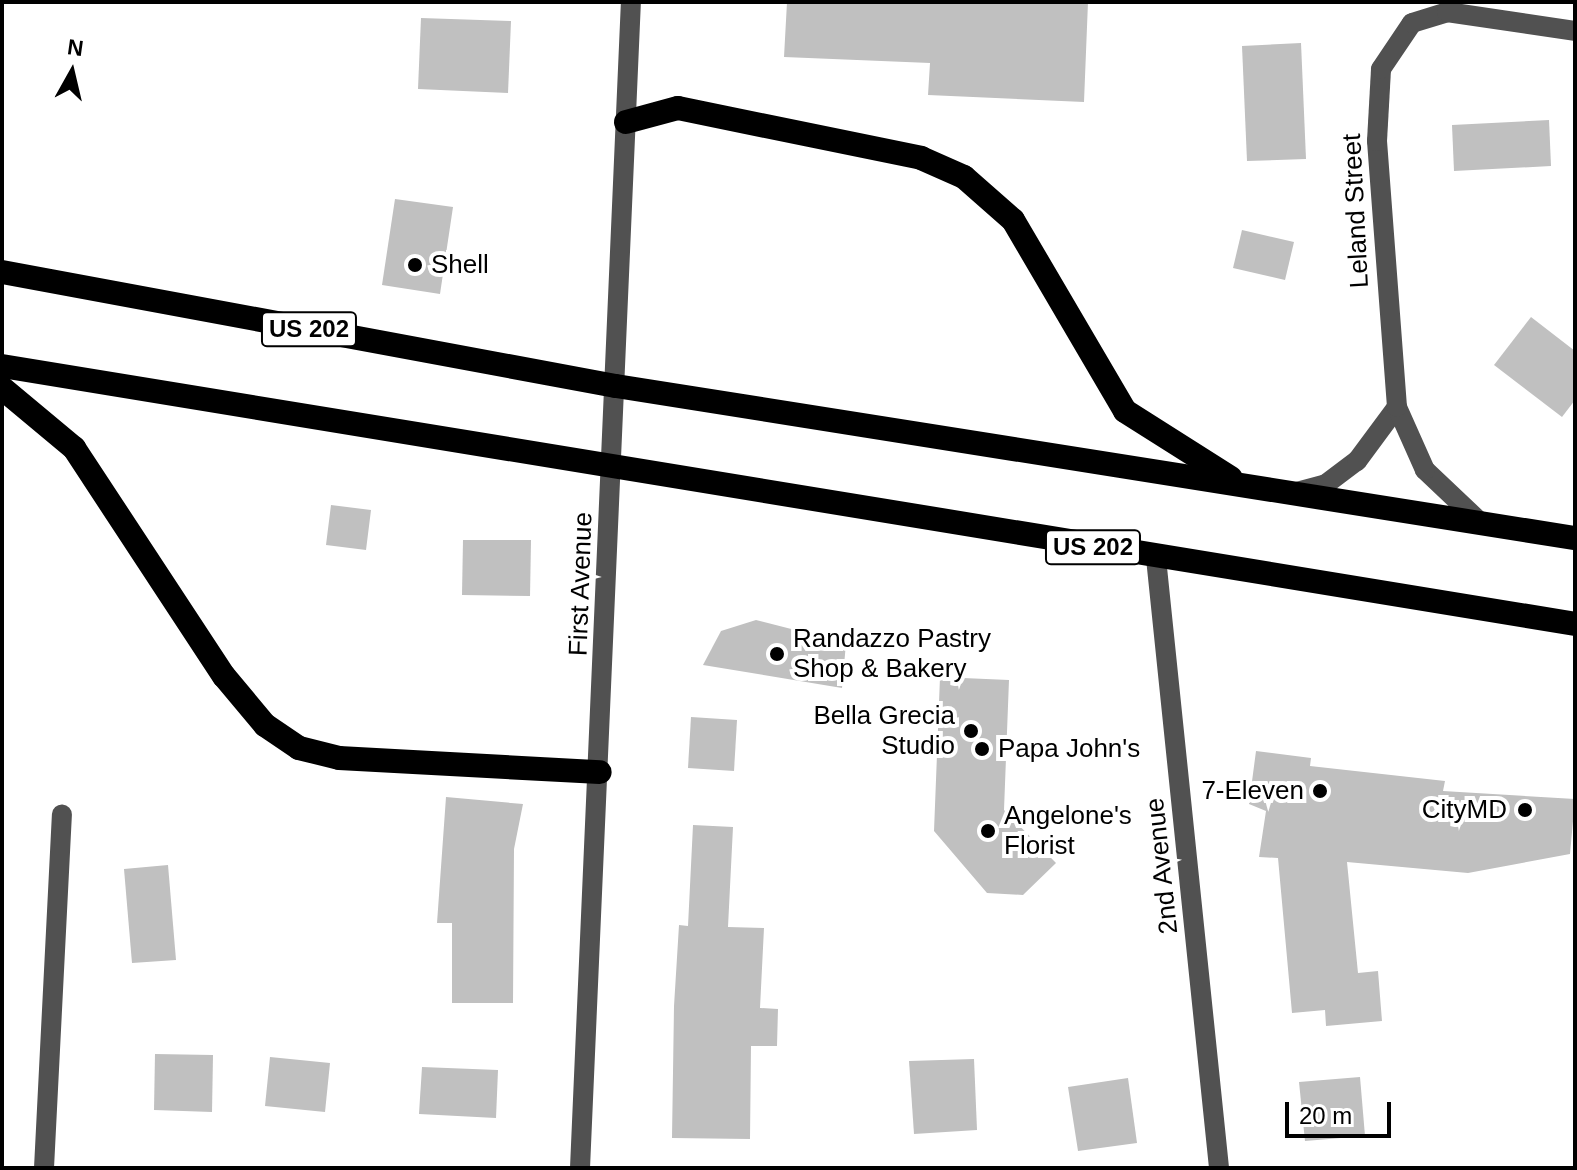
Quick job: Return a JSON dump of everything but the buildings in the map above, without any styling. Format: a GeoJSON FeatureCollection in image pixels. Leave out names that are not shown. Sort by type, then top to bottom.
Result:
{"type":"FeatureCollection","features":[{"type":"Feature","properties":{"kind":"highway"},"geometry":{"type":"LineString","coordinates":[[626,122],[678,108],[921,158],[964,177],[1013,220],[1125,411],[1241,484]]}},
{"type":"Feature","properties":{"kind":"highway","name":"US 202"},"geometry":{"type":"LineString","coordinates":[[2,272],[616,386],[1575,538]]}},
{"type":"Feature","properties":{"kind":"highway","name":"US 202"},"geometry":{"type":"LineString","coordinates":[[2,366],[612,463],[1156,558],[1575,624]]}},
{"type":"Feature","properties":{"kind":"highway"},"geometry":{"type":"LineString","coordinates":[[2,388],[74,448],[224,676],[265,725],[299,748],[339,758],[600,772]]}},
{"type":"Feature","properties":{"kind":"street","name":"First Avenue"},"geometry":{"type":"LineString","coordinates":[[580,1168],[600,772],[631,2]]}},
{"type":"Feature","properties":{"kind":"street","name":"Leland Street"},"geometry":{"type":"LineString","coordinates":[[1480,522],[1425,470],[1397,407],[1377,98],[1390,49],[1412,23],[1447,12],[1575,31]]}},
{"type":"Feature","properties":{"kind":"street"},"geometry":{"type":"LineString","coordinates":[[1297,492],[1326,484],[1357,461],[1397,407]]}},
{"type":"Feature","properties":{"kind":"street","name":"2nd Avenue"},"geometry":{"type":"LineString","coordinates":[[1156,558],[1219,1168]]}},
{"type":"Feature","properties":{"kind":"street"},"geometry":{"type":"LineString","coordinates":[[44,1168],[62,814]]}},
{"type":"Feature","properties":{"kind":"place","name":"Shell"},"geometry":{"type":"Point","coordinates":[415,265]}},
{"type":"Feature","properties":{"kind":"place","name":"Randazzo Pastry Shop & Bakery"},"geometry":{"type":"Point","coordinates":[777,654]}},
{"type":"Feature","properties":{"kind":"place","name":"Bella Grecia Studio"},"geometry":{"type":"Point","coordinates":[971,731]}},
{"type":"Feature","properties":{"kind":"place","name":"Papa John's"},"geometry":{"type":"Point","coordinates":[982,749]}},
{"type":"Feature","properties":{"kind":"place","name":"7-Eleven"},"geometry":{"type":"Point","coordinates":[1320,791]}},
{"type":"Feature","properties":{"kind":"place","name":"CityMD"},"geometry":{"type":"Point","coordinates":[1525,810]}},
{"type":"Feature","properties":{"kind":"place","name":"Angelone's Florist"},"geometry":{"type":"Point","coordinates":[988,831]}}]}
